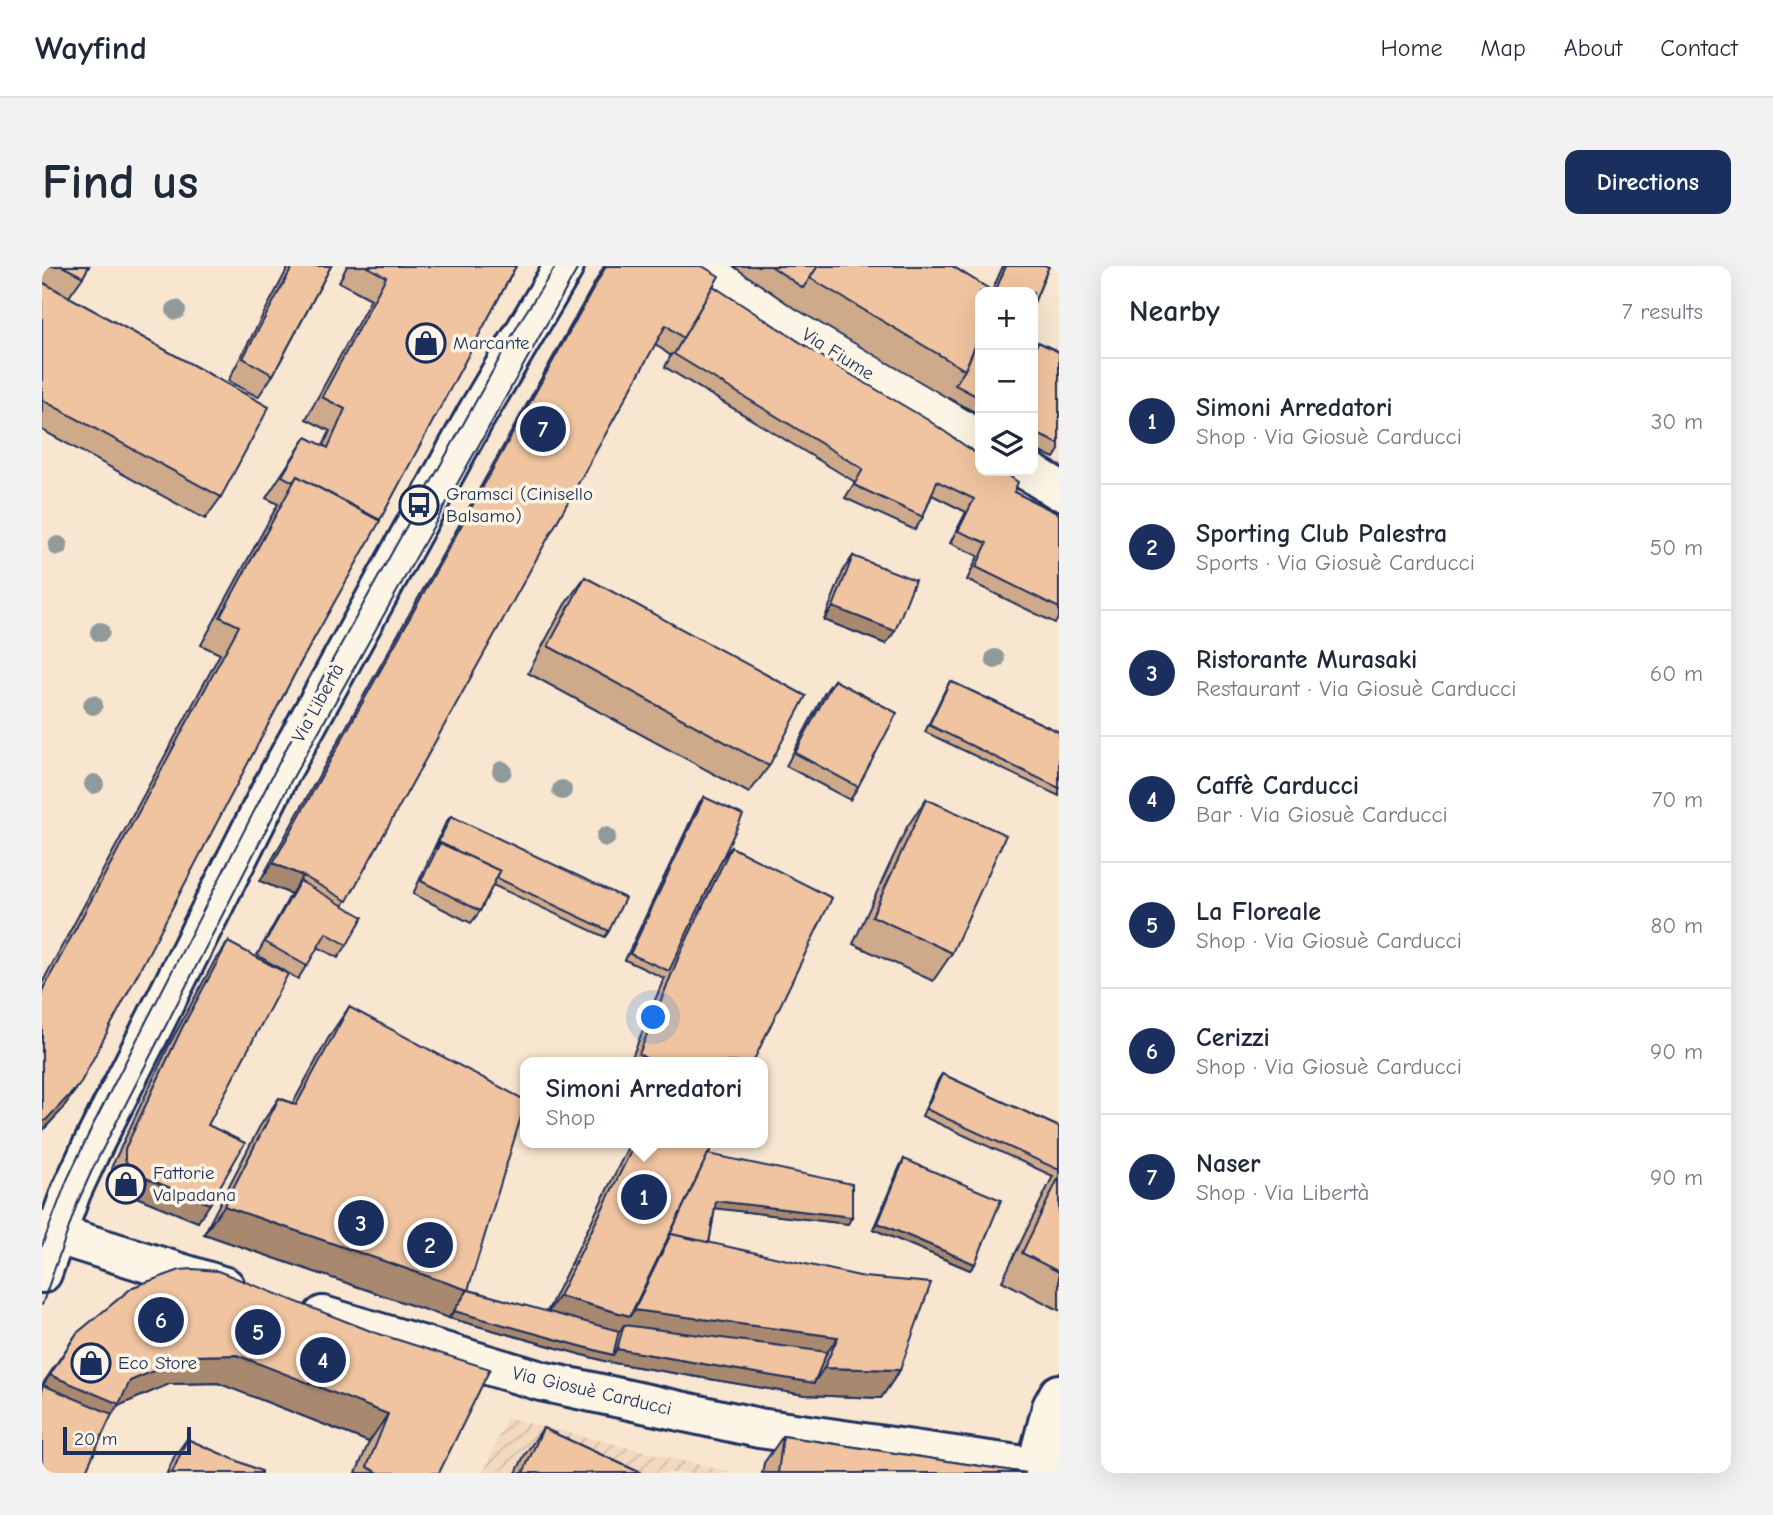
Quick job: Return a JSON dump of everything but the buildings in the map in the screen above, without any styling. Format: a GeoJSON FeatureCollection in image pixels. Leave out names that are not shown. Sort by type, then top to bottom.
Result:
{"type":"FeatureCollection","features":[{"type":"Feature","properties":{"kind":"street","name":"Via Fiume"},"geometry":{"type":"LineString","coordinates":[[697,266],[975,438]]}},
{"type":"Feature","properties":{"kind":"street","name":"Via Libertà"},"geometry":{"type":"LineString","coordinates":[[42,1273],[49,1233],[279,775],[554,270]]}},
{"type":"Feature","properties":{"kind":"street"},"geometry":{"type":"LineString","coordinates":[[1036,476],[1059,490]]}},
{"type":"Feature","properties":{"kind":"street"},"geometry":{"type":"LineString","coordinates":[[49,1233],[254,1296]]}},
{"type":"Feature","properties":{"kind":"street","name":"Via Giosuè Carducci"},"geometry":{"type":"LineString","coordinates":[[293,1307],[554,1384],[759,1428],[1048,1470]]}},
{"type":"Feature","properties":{"kind":"street"},"geometry":{"type":"LineString","coordinates":[[1048,1470],[1052,1407],[1059,1394]]}},
{"type":"Feature","properties":{"kind":"shaded area"},"geometry":{"type":"Polygon","coordinates":[[[507,1418],[733,1473],[483,1473],[507,1418]]]}},
{"type":"Feature","properties":{"kind":"tram line"},"geometry":{"type":"LineString","coordinates":[[42,1246],[67,1180],[93,1125],[324,675],[522,318],[556,266]]}},
{"type":"Feature","properties":{"kind":"tram line"},"geometry":{"type":"LineString","coordinates":[[42,1305],[77,1204],[93,1168],[291,781],[579,266]]}},
{"type":"Feature","properties":{"kind":"place","name":"Marcante"},"geometry":{"type":"Point","coordinates":[426,343]}},
{"type":"Feature","properties":{"kind":"place","name":"Naser"},"geometry":{"type":"Point","coordinates":[543,429]}},
{"type":"Feature","properties":{"kind":"place","name":"Gramsci (Cinisello Balsamo)"},"geometry":{"type":"Point","coordinates":[419,505]}},
{"type":"Feature","properties":{"kind":"place","name":"Fattorie Valpadana"},"geometry":{"type":"Point","coordinates":[126,1184]}},
{"type":"Feature","properties":{"kind":"place","name":"Simoni Arredatori"},"geometry":{"type":"Point","coordinates":[644,1197]}},
{"type":"Feature","properties":{"kind":"place","name":"Ristorante Murasaki"},"geometry":{"type":"Point","coordinates":[361,1223]}},
{"type":"Feature","properties":{"kind":"place","name":"Sporting Club Palestra"},"geometry":{"type":"Point","coordinates":[430,1245]}},
{"type":"Feature","properties":{"kind":"place","name":"Cerizzi"},"geometry":{"type":"Point","coordinates":[161,1320]}},
{"type":"Feature","properties":{"kind":"place","name":"La Floreale"},"geometry":{"type":"Point","coordinates":[258,1332]}},
{"type":"Feature","properties":{"kind":"place","name":"Caffè Carducci"},"geometry":{"type":"Point","coordinates":[323,1360]}},
{"type":"Feature","properties":{"kind":"place","name":"Eco Store"},"geometry":{"type":"Point","coordinates":[91,1363]}}]}
